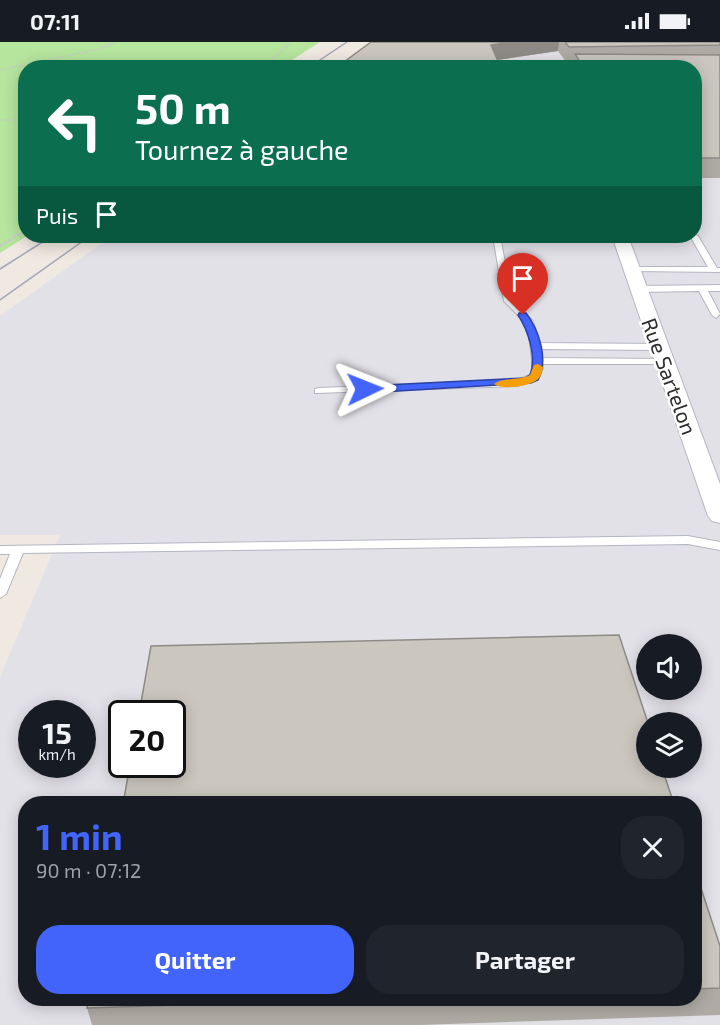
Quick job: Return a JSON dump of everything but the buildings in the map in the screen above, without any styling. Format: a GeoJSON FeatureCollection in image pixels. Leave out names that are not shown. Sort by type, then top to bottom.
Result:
{"type":"FeatureCollection","features":[{"type":"Feature","properties":{"kind":"street","name":"Rue Sartelon"},"geometry":{"type":"LineString","coordinates":[[623,243],[720,516]]}},
{"type":"Feature","properties":{"kind":"lane"},"geometry":{"type":"LineString","coordinates":[[319,391],[517,383],[534,377],[537,373],[537,361],[529,321],[508,302],[497,243]]}},
{"type":"Feature","properties":{"kind":"lane"},"geometry":{"type":"LineString","coordinates":[[699,243],[717,270]]}},
{"type":"Feature","properties":{"kind":"lane"},"geometry":{"type":"LineString","coordinates":[[632,269],[717,270]]}},
{"type":"Feature","properties":{"kind":"lane"},"geometry":{"type":"LineString","coordinates":[[702,288],[717,315]]}},
{"type":"Feature","properties":{"kind":"lane"},"geometry":{"type":"LineString","coordinates":[[639,289],[720,288]]}},
{"type":"Feature","properties":{"kind":"lane"},"geometry":{"type":"LineString","coordinates":[[534,346],[663,354]]}},
{"type":"Feature","properties":{"kind":"lane"},"geometry":{"type":"LineString","coordinates":[[537,361],[663,354]]}},
{"type":"Feature","properties":{"kind":"lane"},"geometry":{"type":"LineString","coordinates":[[0,550],[688,540],[720,546]]}},
{"type":"Feature","properties":{"kind":"lane"},"geometry":{"type":"LineString","coordinates":[[0,594],[18,550]]}},
{"type":"Feature","properties":{"kind":"path"},"geometry":{"type":"LineString","coordinates":[[48,60],[100,49],[116,42]]}},
{"type":"Feature","properties":{"kind":"path"},"geometry":{"type":"LineString","coordinates":[[272,60],[291,42]]}},
{"type":"Feature","properties":{"kind":"path"},"geometry":{"type":"LineString","coordinates":[[0,70],[18,66]]}},
{"type":"Feature","properties":{"kind":"path"},"geometry":{"type":"LineString","coordinates":[[0,120],[18,120]]}},
{"type":"Feature","properties":{"kind":"path"},"geometry":{"type":"LineString","coordinates":[[0,246],[18,235]]}},
{"type":"Feature","properties":{"kind":"shaded area"},"geometry":{"type":"Polygon","coordinates":[[[379,42],[720,42],[720,1025],[0,1025],[0,677],[60,535],[0,535],[0,316],[102,243],[702,243],[702,60],[354,60],[379,42]]]}},
{"type":"Feature","properties":{"kind":"green space"},"geometry":{"type":"Polygon","coordinates":[[[0,42],[320,42],[292,60],[18,60],[18,242],[0,253],[0,42]]]}},
{"type":"Feature","properties":{"kind":"tram line"},"geometry":{"type":"LineString","coordinates":[[320,60],[347,42]]}},
{"type":"Feature","properties":{"kind":"tram line"},"geometry":{"type":"LineString","coordinates":[[0,269],[41,243]]}},
{"type":"Feature","properties":{"kind":"tram line"},"geometry":{"type":"LineString","coordinates":[[0,300],[80,243]]}},
{"type":"Feature","properties":{"kind":"slow traffic"},"geometry":{"type":"LineString","coordinates":[[499,384],[527,381],[534,377],[538,367]]}},
{"type":"Feature","properties":{"kind":"route"},"geometry":{"type":"LineString","coordinates":[[365,389],[503,384],[527,381],[534,377],[538,368],[532,328],[523,315]]}}]}
